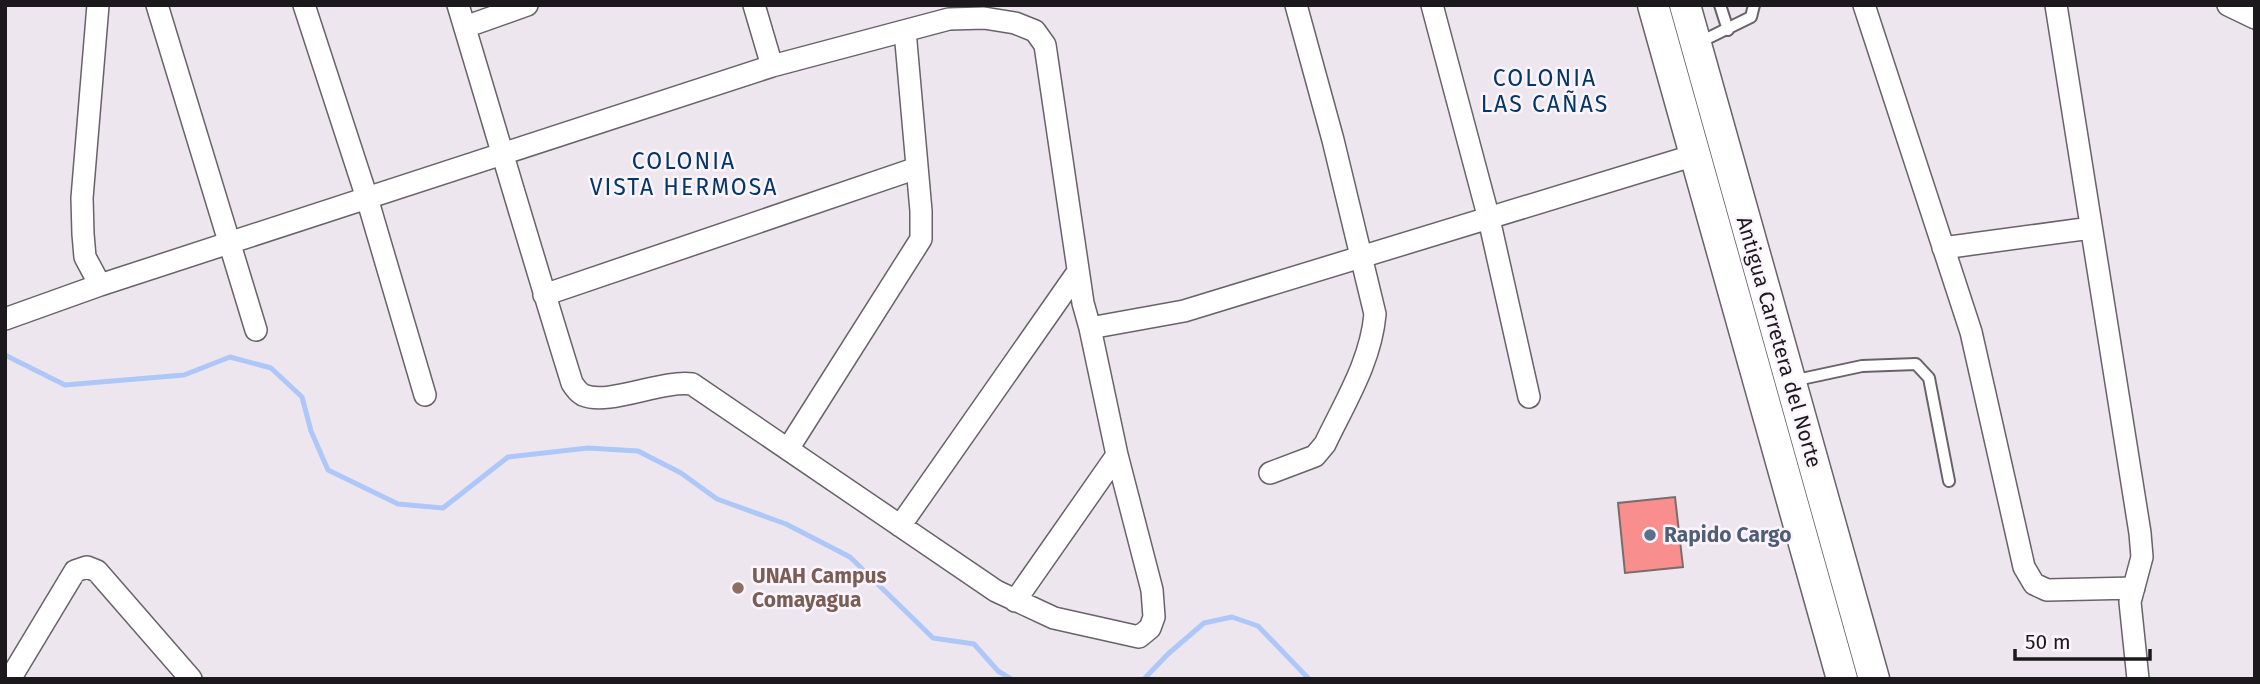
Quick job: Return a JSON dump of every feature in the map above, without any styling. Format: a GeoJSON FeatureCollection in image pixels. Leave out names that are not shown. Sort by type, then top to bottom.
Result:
{"type":"FeatureCollection","features":[{"type":"Feature","properties":{"kind":"main road","name":"Antigua Carretera del Norte"},"geometry":{"type":"LineString","coordinates":[[1653,5],[1842,679]]}},
{"type":"Feature","properties":{"kind":"main road","name":"Antigua Carretera del Norte"},"geometry":{"type":"LineString","coordinates":[[1685,5],[1874,679]]}},
{"type":"Feature","properties":{"kind":"street"},"geometry":{"type":"LineString","coordinates":[[98,5],[82,198],[85,257],[100,285]]}},
{"type":"Feature","properties":{"kind":"street"},"geometry":{"type":"LineString","coordinates":[[158,5],[256,330]]}},
{"type":"Feature","properties":{"kind":"street"},"geometry":{"type":"LineString","coordinates":[[304,5],[367,198],[425,396]]}},
{"type":"Feature","properties":{"kind":"street"},"geometry":{"type":"LineString","coordinates":[[5,319],[100,285],[503,154],[772,66],[949,19],[985,18],[1015,23],[1035,31],[1045,45],[1077,273],[1117,455],[1152,590],[1154,617],[1150,628],[1139,637],[1054,618],[996,591],[692,384],[677,383],[604,398],[580,393],[572,383],[544,295],[503,154],[458,5]]}},
{"type":"Feature","properties":{"kind":"street"},"geometry":{"type":"LineString","coordinates":[[465,27],[527,5]]}},
{"type":"Feature","properties":{"kind":"street"},"geometry":{"type":"LineString","coordinates":[[754,5],[772,66]]}},
{"type":"Feature","properties":{"kind":"street"},"geometry":{"type":"LineString","coordinates":[[1270,472],[1315,456],[1325,444],[1365,360],[1373,336],[1375,314],[1334,140],[1296,5]]}},
{"type":"Feature","properties":{"kind":"street"},"geometry":{"type":"LineString","coordinates":[[1432,5],[1489,219],[1529,397]]}},
{"type":"Feature","properties":{"kind":"street"},"geometry":{"type":"LineString","coordinates":[[1864,5],[1971,332],[2024,567],[2034,584],[2047,590],[2134,588]]}},
{"type":"Feature","properties":{"kind":"street"},"geometry":{"type":"LineString","coordinates":[[2056,5],[2140,533],[2142,557],[2130,602],[2138,679]]}},
{"type":"Feature","properties":{"kind":"street"},"geometry":{"type":"LineString","coordinates":[[2228,5],[2255,18]]}},
{"type":"Feature","properties":{"kind":"street"},"geometry":{"type":"LineString","coordinates":[[788,449],[921,239],[905,31]]}},
{"type":"Feature","properties":{"kind":"street"},"geometry":{"type":"LineString","coordinates":[[1090,328],[1184,311],[1695,155]]}},
{"type":"Feature","properties":{"kind":"street"},"geometry":{"type":"LineString","coordinates":[[544,295],[917,168]]}},
{"type":"Feature","properties":{"kind":"street"},"geometry":{"type":"LineString","coordinates":[[1943,248],[2091,229]]}},
{"type":"Feature","properties":{"kind":"street"},"geometry":{"type":"LineString","coordinates":[[900,526],[1077,273]]}},
{"type":"Feature","properties":{"kind":"street"},"geometry":{"type":"LineString","coordinates":[[1015,601],[1117,455]]}},
{"type":"Feature","properties":{"kind":"street"},"geometry":{"type":"LineString","coordinates":[[10,679],[75,571],[87,567],[97,571],[191,679]]}},
{"type":"Feature","properties":{"kind":"lane"},"geometry":{"type":"LineString","coordinates":[[1720,5],[1728,30]]}},
{"type":"Feature","properties":{"kind":"lane"},"geometry":{"type":"LineString","coordinates":[[1696,44],[1751,17],[1754,5]]}},
{"type":"Feature","properties":{"kind":"lane"},"geometry":{"type":"LineString","coordinates":[[1790,381],[1862,366],[1916,364],[1929,377],[1949,481]]}},
{"type":"Feature","properties":{"kind":"building","name":"Rapido Cargo"},"geometry":{"type":"Polygon","coordinates":[[[1675,497],[1683,567],[1625,573],[1618,503],[1675,497]]]}},
{"type":"Feature","properties":{"kind":"waterway"},"geometry":{"type":"LineString","coordinates":[[5,355],[65,385],[184,375],[230,357],[271,368],[302,397],[311,431],[328,470],[398,504],[443,508],[508,457],[588,448],[638,451],[681,473],[717,499],[786,524],[850,557],[933,638],[974,644],[998,671],[1011,679]]}},
{"type":"Feature","properties":{"kind":"waterway"},"geometry":{"type":"LineString","coordinates":[[1144,679],[1204,623],[1232,617],[1258,626],[1309,679]]}},
{"type":"Feature","properties":{"kind":"place","name":"Rapido Cargo"},"geometry":{"type":"Point","coordinates":[1650,535]}},
{"type":"Feature","properties":{"kind":"place","name":"UNAH Campus Comayagua"},"geometry":{"type":"Point","coordinates":[738,588]}},
{"type":"Feature","properties":{"kind":"district","name":"COLONIA LAS CAÑAS"},"geometry":{"type":"Point","coordinates":[1545,91]}},
{"type":"Feature","properties":{"kind":"district","name":"COLONIA VISTA HERMOSA"},"geometry":{"type":"Point","coordinates":[684,174]}}]}
